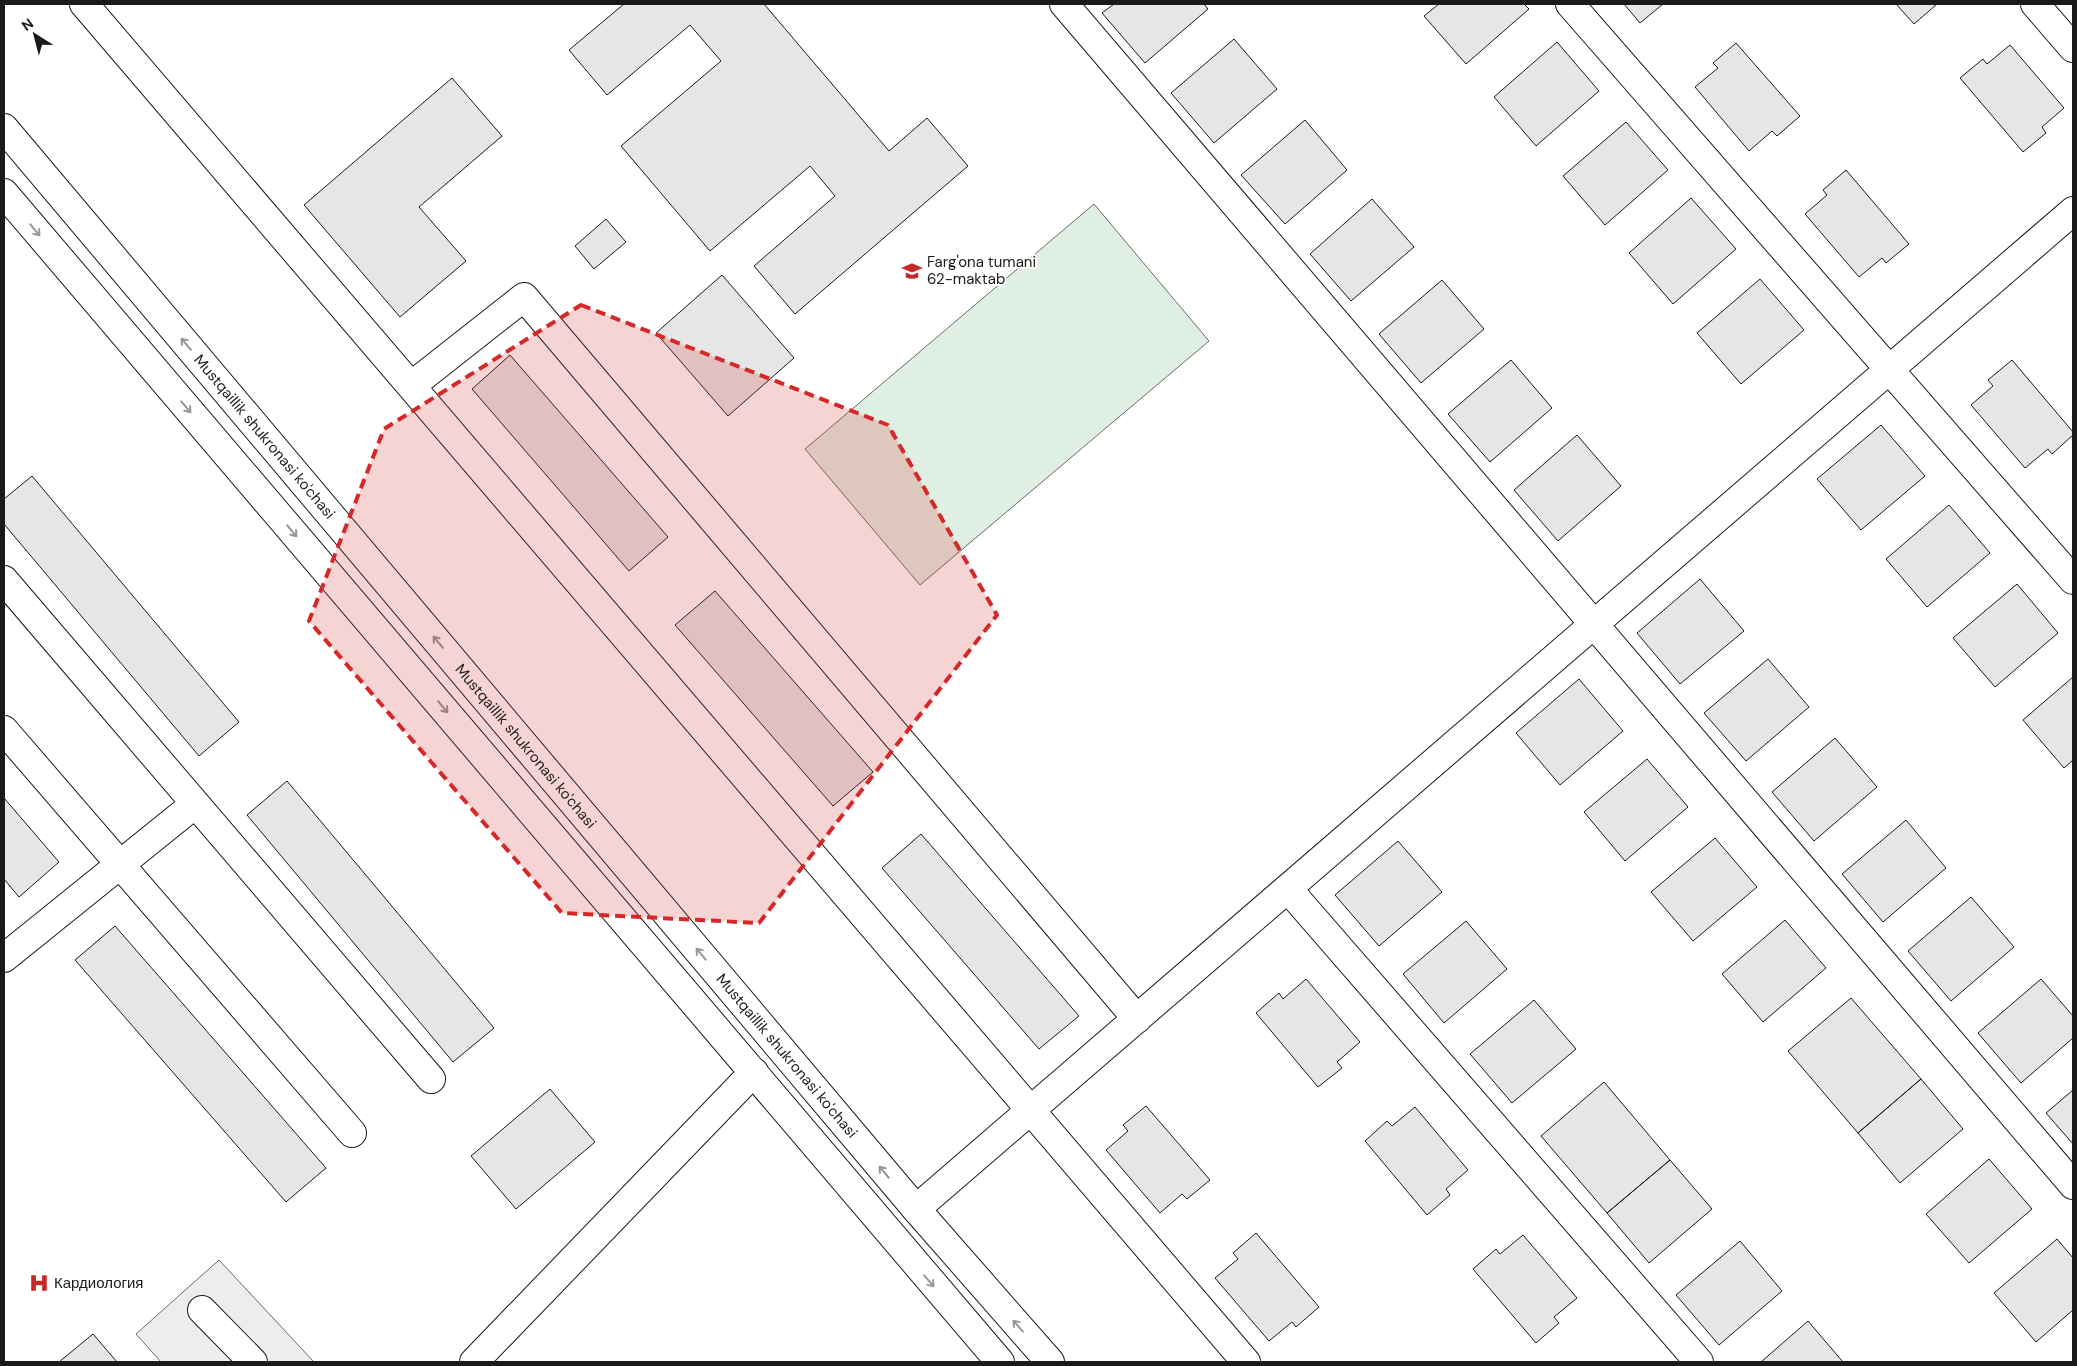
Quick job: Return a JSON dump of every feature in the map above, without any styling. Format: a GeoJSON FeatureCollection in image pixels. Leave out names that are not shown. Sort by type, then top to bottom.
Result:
{"type":"FeatureCollection","features":[{"type":"Feature","properties":{"kind":"street"},"geometry":{"type":"LineString","coordinates":[[84,4],[1246,1362]]}},
{"type":"Feature","properties":{"kind":"street"},"geometry":{"type":"LineString","coordinates":[[1064,4],[2073,1185]]}},
{"type":"Feature","properties":{"kind":"street"},"geometry":{"type":"LineString","coordinates":[[1570,4],[2073,580]]}},
{"type":"Feature","properties":{"kind":"street"},"geometry":{"type":"LineString","coordinates":[[2036,4],[2073,48]]}},
{"type":"Feature","properties":{"kind":"street","name":"Mustqaillik shukronasi ko'chasi"},"geometry":{"type":"LineString","coordinates":[[4,128],[916,1209],[1050,1362]]}},
{"type":"Feature","properties":{"kind":"street"},"geometry":{"type":"LineString","coordinates":[[4,193],[1000,1362]]}},
{"type":"Feature","properties":{"kind":"street"},"geometry":{"type":"LineString","coordinates":[[916,1209],[1592,624],[1890,371],[2073,212]]}},
{"type":"Feature","properties":{"kind":"street"},"geometry":{"type":"LineString","coordinates":[[411,386],[524,297],[1137,1019]]}},
{"type":"Feature","properties":{"kind":"street"},"geometry":{"type":"LineString","coordinates":[[4,580],[431,1079]]}},
{"type":"Feature","properties":{"kind":"street"},"geometry":{"type":"LineString","coordinates":[[4,730],[352,1133]]}},
{"type":"Feature","properties":{"kind":"street"},"geometry":{"type":"LineString","coordinates":[[4,958],[195,804]]}},
{"type":"Feature","properties":{"kind":"street"},"geometry":{"type":"LineString","coordinates":[[1288,889],[1699,1362]]}},
{"type":"Feature","properties":{"kind":"street"},"geometry":{"type":"LineString","coordinates":[[474,1362],[754,1072]]}},
{"type":"Feature","properties":{"kind":"street"},"geometry":{"type":"LineString","coordinates":[[202,1310],[253,1362]]}},
{"type":"Feature","properties":{"kind":"highlighted area"},"geometry":{"type":"Polygon","coordinates":[[[581,305],[888,425],[997,615],[759,923],[562,913],[309,621],[384,429],[581,305]]]}},
{"type":"Feature","properties":{"kind":"green space"},"geometry":{"type":"Polygon","coordinates":[[[1094,204],[1209,341],[920,585],[805,449],[1094,204]]]}},
{"type":"Feature","properties":{"kind":"shaded area"},"geometry":{"type":"Polygon","coordinates":[[[219,1260],[314,1362],[161,1362],[136,1334],[219,1260]]]}},
{"type":"Feature","properties":{"kind":"building"},"geometry":{"type":"Polygon","coordinates":[[[624,4],[764,4],[889,151],[927,118],[968,166],[795,314],[754,266],[835,196],[810,166],[710,251],[621,146],[721,61],[690,25],[607,95],[569,50],[624,4]]]}},
{"type":"Feature","properties":{"kind":"building"},"geometry":{"type":"Polygon","coordinates":[[[1114,4],[1204,4],[1208,9],[1145,63],[1102,13],[1114,4]]]}},
{"type":"Feature","properties":{"kind":"building"},"geometry":{"type":"Polygon","coordinates":[[[1439,4],[1524,4],[1529,9],[1466,64],[1424,16],[1439,4]]]}},
{"type":"Feature","properties":{"kind":"building"},"geometry":{"type":"Polygon","coordinates":[[[1624,4],[1663,4],[1640,23],[1624,4]]]}},
{"type":"Feature","properties":{"kind":"building"},"geometry":{"type":"Polygon","coordinates":[[[1896,4],[1937,4],[1914,24],[1896,4]]]}},
{"type":"Feature","properties":{"kind":"building"},"geometry":{"type":"Polygon","coordinates":[[[1234,39],[1277,89],[1214,143],[1171,93],[1234,39]]]}},
{"type":"Feature","properties":{"kind":"building"},"geometry":{"type":"Polygon","coordinates":[[[1557,42],[1599,91],[1536,146],[1494,97],[1557,42]]]}},
{"type":"Feature","properties":{"kind":"building"},"geometry":{"type":"Polygon","coordinates":[[[1736,43],[1800,116],[1777,136],[1772,131],[1749,151],[1695,87],[1718,68],[1713,63],[1736,43]]]}},
{"type":"Feature","properties":{"kind":"building"},"geometry":{"type":"Polygon","coordinates":[[[2010,45],[2064,108],[2042,127],[2046,133],[2023,152],[1960,78],[1983,59],[1987,64],[2010,45]]]}},
{"type":"Feature","properties":{"kind":"building"},"geometry":{"type":"Polygon","coordinates":[[[452,78],[502,136],[419,207],[466,261],[400,317],[304,205],[452,78]]]}},
{"type":"Feature","properties":{"kind":"building"},"geometry":{"type":"Polygon","coordinates":[[[1305,120],[1347,170],[1285,224],[1241,175],[1305,120]]]}},
{"type":"Feature","properties":{"kind":"building"},"geometry":{"type":"Polygon","coordinates":[[[1626,122],[1668,170],[1605,225],[1563,176],[1626,122]]]}},
{"type":"Feature","properties":{"kind":"building"},"geometry":{"type":"Polygon","coordinates":[[[1846,170],[1909,244],[1886,263],[1882,258],[1859,277],[1805,214],[1827,195],[1823,190],[1846,170]]]}},
{"type":"Feature","properties":{"kind":"building"},"geometry":{"type":"Polygon","coordinates":[[[1691,198],[1736,249],[1673,304],[1629,253],[1691,198]]]}},
{"type":"Feature","properties":{"kind":"building"},"geometry":{"type":"Polygon","coordinates":[[[1372,199],[1414,247],[1351,301],[1310,254],[1372,199]]]}},
{"type":"Feature","properties":{"kind":"building"},"geometry":{"type":"Polygon","coordinates":[[[606,219],[626,242],[594,269],[575,246],[606,219]]]}},
{"type":"Feature","properties":{"kind":"building"},"geometry":{"type":"Polygon","coordinates":[[[722,275],[794,358],[728,416],[656,333],[722,275]]]}},
{"type":"Feature","properties":{"kind":"building"},"geometry":{"type":"Polygon","coordinates":[[[1760,279],[1804,330],[1741,384],[1697,333],[1760,279]]]}},
{"type":"Feature","properties":{"kind":"building"},"geometry":{"type":"Polygon","coordinates":[[[1442,280],[1484,329],[1421,383],[1379,334],[1442,280]]]}},
{"type":"Feature","properties":{"kind":"building"},"geometry":{"type":"Polygon","coordinates":[[[510,355],[668,537],[629,571],[472,389],[510,355]]]}},
{"type":"Feature","properties":{"kind":"building"},"geometry":{"type":"Polygon","coordinates":[[[1511,360],[1552,408],[1490,462],[1448,414],[1511,360]]]}},
{"type":"Feature","properties":{"kind":"building"},"geometry":{"type":"Polygon","coordinates":[[[2012,360],[2073,432],[2073,435],[2052,454],[2048,449],[2025,468],[1971,405],[1993,386],[1988,380],[2012,360]]]}},
{"type":"Feature","properties":{"kind":"building"},"geometry":{"type":"Polygon","coordinates":[[[1881,425],[1925,476],[1861,530],[1817,479],[1881,425]]]}},
{"type":"Feature","properties":{"kind":"building"},"geometry":{"type":"Polygon","coordinates":[[[1577,435],[1621,486],[1558,541],[1514,490],[1577,435]]]}},
{"type":"Feature","properties":{"kind":"building"},"geometry":{"type":"Polygon","coordinates":[[[32,476],[239,722],[199,756],[4,524],[4,499],[32,476]]]}},
{"type":"Feature","properties":{"kind":"building"},"geometry":{"type":"Polygon","coordinates":[[[1949,505],[1990,553],[1927,607],[1886,559],[1949,505]]]}},
{"type":"Feature","properties":{"kind":"building"},"geometry":{"type":"Polygon","coordinates":[[[1700,579],[1744,631],[1680,684],[1637,633],[1700,579]]]}},
{"type":"Feature","properties":{"kind":"building"},"geometry":{"type":"Polygon","coordinates":[[[2017,584],[2058,633],[1995,687],[1953,638],[2017,584]]]}},
{"type":"Feature","properties":{"kind":"building"},"geometry":{"type":"Polygon","coordinates":[[[715,591],[873,772],[833,806],[675,625],[715,591]]]}},
{"type":"Feature","properties":{"kind":"building"},"geometry":{"type":"Polygon","coordinates":[[[1768,659],[1809,707],[1746,761],[1704,713],[1768,659]]]}},
{"type":"Feature","properties":{"kind":"building"},"geometry":{"type":"Polygon","coordinates":[[[2073,677],[2073,760],[2064,768],[2023,720],[2073,677]]]}},
{"type":"Feature","properties":{"kind":"building"},"geometry":{"type":"Polygon","coordinates":[[[1579,679],[1623,731],[1560,785],[1516,733],[1579,679]]]}},
{"type":"Feature","properties":{"kind":"building"},"geometry":{"type":"Polygon","coordinates":[[[1835,738],[1877,787],[1814,841],[1772,792],[1835,738]]]}},
{"type":"Feature","properties":{"kind":"building"},"geometry":{"type":"Polygon","coordinates":[[[1647,759],[1688,807],[1625,861],[1584,812],[1647,759]]]}},
{"type":"Feature","properties":{"kind":"building"},"geometry":{"type":"Polygon","coordinates":[[[287,781],[494,1028],[453,1062],[247,815],[287,781]]]}},
{"type":"Feature","properties":{"kind":"building"},"geometry":{"type":"Polygon","coordinates":[[[4,798],[59,862],[19,897],[4,879],[4,798]]]}},
{"type":"Feature","properties":{"kind":"building"},"geometry":{"type":"Polygon","coordinates":[[[1906,820],[1946,868],[1883,922],[1842,874],[1906,820]]]}},
{"type":"Feature","properties":{"kind":"building"},"geometry":{"type":"Polygon","coordinates":[[[921,834],[1079,1016],[1039,1049],[882,868],[921,834]]]}},
{"type":"Feature","properties":{"kind":"building"},"geometry":{"type":"Polygon","coordinates":[[[1715,838],[1757,887],[1693,941],[1651,892],[1715,838]]]}},
{"type":"Feature","properties":{"kind":"building"},"geometry":{"type":"Polygon","coordinates":[[[1398,841],[1442,892],[1379,946],[1335,895],[1398,841]]]}},
{"type":"Feature","properties":{"kind":"building"},"geometry":{"type":"Polygon","coordinates":[[[1971,897],[2014,947],[1951,1001],[1908,951],[1971,897]]]}},
{"type":"Feature","properties":{"kind":"building"},"geometry":{"type":"Polygon","coordinates":[[[1785,920],[1826,968],[1763,1022],[1722,974],[1785,920]]]}},
{"type":"Feature","properties":{"kind":"building"},"geometry":{"type":"Polygon","coordinates":[[[1466,921],[1507,969],[1444,1023],[1403,974],[1466,921]]]}},
{"type":"Feature","properties":{"kind":"building"},"geometry":{"type":"Polygon","coordinates":[[[115,926],[326,1168],[286,1202],[75,960],[115,926]]]}},
{"type":"Feature","properties":{"kind":"building"},"geometry":{"type":"Polygon","coordinates":[[[1306,979],[1360,1042],[1337,1062],[1342,1068],[1318,1087],[1256,1013],[1279,993],[1283,999],[1306,979]]]}},
{"type":"Feature","properties":{"kind":"building"},"geometry":{"type":"Polygon","coordinates":[[[2041,979],[2073,1016],[2073,1038],[2021,1083],[1978,1033],[2041,979]]]}},
{"type":"Feature","properties":{"kind":"building"},"geometry":{"type":"Polygon","coordinates":[[[1851,998],[1921,1079],[1858,1133],[1788,1051],[1851,998]]]}},
{"type":"Feature","properties":{"kind":"building"},"geometry":{"type":"Polygon","coordinates":[[[1534,1000],[1576,1049],[1512,1103],[1470,1054],[1534,1000]]]}},
{"type":"Feature","properties":{"kind":"building"},"geometry":{"type":"Polygon","coordinates":[[[1921,1079],[1963,1129],[1900,1183],[1858,1133],[1921,1079]]]}},
{"type":"Feature","properties":{"kind":"building"},"geometry":{"type":"Polygon","coordinates":[[[1604,1082],[1670,1160],[1607,1213],[1541,1136],[1604,1082]]]}},
{"type":"Feature","properties":{"kind":"building"},"geometry":{"type":"Polygon","coordinates":[[[550,1089],[595,1142],[516,1209],[471,1156],[550,1089]]]}},
{"type":"Feature","properties":{"kind":"building"},"geometry":{"type":"Polygon","coordinates":[[[2073,1090],[2073,1144],[2046,1113],[2073,1090]]]}},
{"type":"Feature","properties":{"kind":"building"},"geometry":{"type":"Polygon","coordinates":[[[1146,1106],[1210,1180],[1187,1199],[1182,1194],[1160,1213],[1106,1150],[1128,1131],[1123,1125],[1146,1106]]]}},
{"type":"Feature","properties":{"kind":"building"},"geometry":{"type":"Polygon","coordinates":[[[1415,1107],[1468,1170],[1446,1189],[1450,1195],[1427,1215],[1365,1141],[1387,1121],[1392,1126],[1415,1107]]]}},
{"type":"Feature","properties":{"kind":"building"},"geometry":{"type":"Polygon","coordinates":[[[1989,1159],[2032,1209],[1969,1263],[1926,1214],[1989,1159]]]}},
{"type":"Feature","properties":{"kind":"building"},"geometry":{"type":"Polygon","coordinates":[[[1670,1160],[1712,1209],[1649,1263],[1607,1213],[1670,1160]]]}},
{"type":"Feature","properties":{"kind":"building"},"geometry":{"type":"Polygon","coordinates":[[[1256,1233],[1319,1307],[1296,1327],[1292,1322],[1269,1341],[1215,1278],[1238,1259],[1233,1253],[1256,1233]]]}},
{"type":"Feature","properties":{"kind":"building"},"geometry":{"type":"Polygon","coordinates":[[[1523,1235],[1577,1298],[1554,1317],[1559,1323],[1536,1343],[1473,1269],[1496,1249],[1500,1254],[1523,1235]]]}},
{"type":"Feature","properties":{"kind":"building"},"geometry":{"type":"Polygon","coordinates":[[[2057,1239],[2073,1258],[2073,1310],[2036,1342],[1994,1293],[2057,1239]]]}},
{"type":"Feature","properties":{"kind":"building"},"geometry":{"type":"Polygon","coordinates":[[[1740,1241],[1782,1291],[1719,1345],[1676,1295],[1740,1241]]]}},
{"type":"Feature","properties":{"kind":"building"},"geometry":{"type":"Polygon","coordinates":[[[1808,1321],[1843,1362],[1761,1362],[1808,1321]]]}},
{"type":"Feature","properties":{"kind":"building"},"geometry":{"type":"Polygon","coordinates":[[[93,1334],[117,1362],[59,1362],[93,1334]]]}},
{"type":"Feature","properties":{"kind":"place","name":"Farg'ona tumani 62-maktab"},"geometry":{"type":"Point","coordinates":[912,271]}},
{"type":"Feature","properties":{"kind":"place","name":"Кардиология"},"geometry":{"type":"Point","coordinates":[39,1283]}}]}
